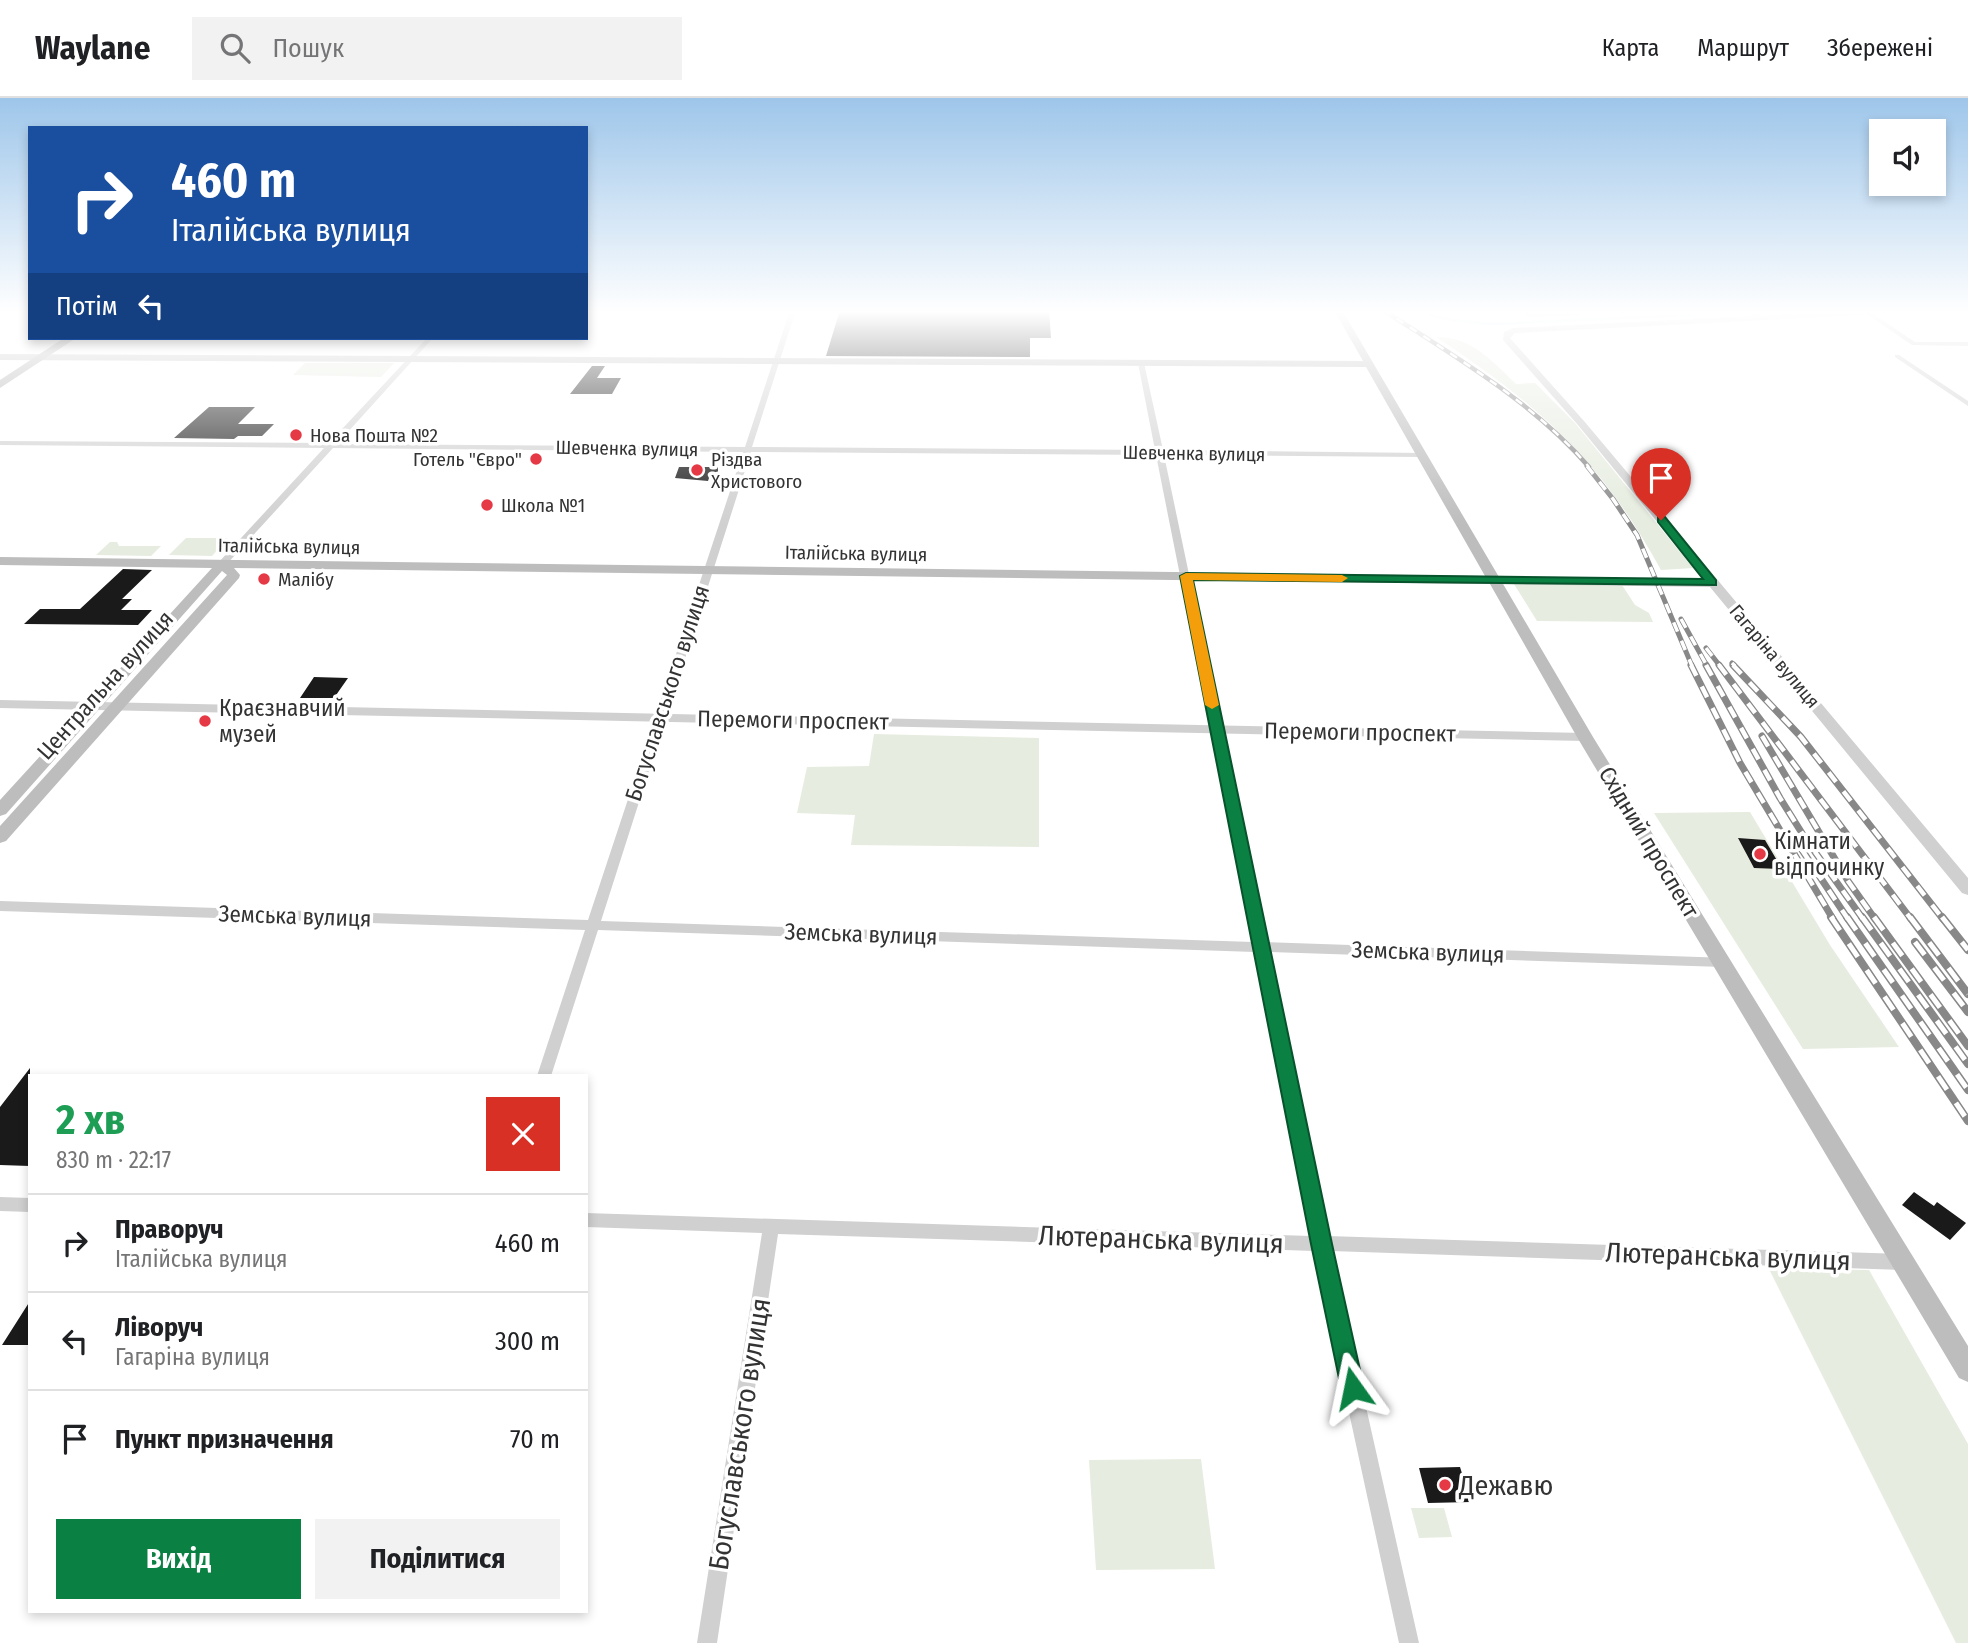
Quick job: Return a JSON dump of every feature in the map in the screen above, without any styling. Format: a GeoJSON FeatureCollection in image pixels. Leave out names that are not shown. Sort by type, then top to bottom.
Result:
{"type":"FeatureCollection","features":[{"type":"Feature","properties":{"kind":"main road","name":"Східний проспект"},"geometry":{"type":"LineString","coordinates":[[1380,382],[1585,737],[1968,1369]]}},
{"type":"Feature","properties":{"kind":"main road","name":"Італійська вулиця"},"geometry":{"type":"LineString","coordinates":[[0,561],[1494,580]]}},
{"type":"Feature","properties":{"kind":"main road","name":"Центральна вулиця"},"geometry":{"type":"LineString","coordinates":[[0,810],[222,564],[234,575],[0,837]]}},
{"type":"Feature","properties":{"kind":"street","name":"Центральна вулиця"},"geometry":{"type":"LineString","coordinates":[[222,564],[388,382]]}},
{"type":"Feature","properties":{"kind":"street","name":"Богуславського вулиця"},"geometry":{"type":"LineString","coordinates":[[545,1074],[769,382]]}},
{"type":"Feature","properties":{"kind":"street"},"geometry":{"type":"LineString","coordinates":[[1145,382],[1321,1244],[1409,1643]]}},
{"type":"Feature","properties":{"kind":"street","name":"Гагаріна вулиця"},"geometry":{"type":"LineString","coordinates":[[1545,382],[1968,889]]}},
{"type":"Feature","properties":{"kind":"street"},"geometry":{"type":"LineString","coordinates":[[1936,382],[1968,404]]}},
{"type":"Feature","properties":{"kind":"street","name":"Шевченка вулиця"},"geometry":{"type":"LineString","coordinates":[[0,443],[1421,456]]}},
{"type":"Feature","properties":{"kind":"street","name":"Італійська вулиця"},"geometry":{"type":"LineString","coordinates":[[1494,580],[1712,583]]}},
{"type":"Feature","properties":{"kind":"street","name":"Перемоги проспект"},"geometry":{"type":"LineString","coordinates":[[0,704],[1585,737]]}},
{"type":"Feature","properties":{"kind":"street","name":"Земська вулиця"},"geometry":{"type":"LineString","coordinates":[[0,906],[1723,962]]}},
{"type":"Feature","properties":{"kind":"street"},"geometry":{"type":"LineString","coordinates":[[0,1204],[28,1205]]}},
{"type":"Feature","properties":{"kind":"street","name":"Лютеранська вулиця"},"geometry":{"type":"LineString","coordinates":[[588,1220],[1903,1262]]}},
{"type":"Feature","properties":{"kind":"street","name":"Богуславського вулиця"},"geometry":{"type":"LineString","coordinates":[[707,1643],[771,1226]]}},
{"type":"Feature","properties":{"kind":"shaded area"},"geometry":{"type":"Polygon","coordinates":[[[1500,382],[1535,383],[1575,423],[1693,568],[1661,570],[1615,496],[1590,466],[1565,438],[1500,382]]]}},
{"type":"Feature","properties":{"kind":"shaded area"},"geometry":{"type":"Polygon","coordinates":[[[186,538],[228,538],[212,556],[169,555],[186,538]]]}},
{"type":"Feature","properties":{"kind":"shaded area"},"geometry":{"type":"Polygon","coordinates":[[[110,542],[117,542],[119,546],[161,546],[151,556],[96,555],[110,542]]]}},
{"type":"Feature","properties":{"kind":"shaded area"},"geometry":{"type":"Polygon","coordinates":[[[1514,584],[1622,585],[1635,605],[1649,613],[1653,622],[1537,621],[1514,584]]]}},
{"type":"Feature","properties":{"kind":"shaded area"},"geometry":{"type":"Polygon","coordinates":[[[874,734],[1039,738],[1039,847],[851,845],[855,815],[797,813],[807,767],[869,766],[874,734]]]}},
{"type":"Feature","properties":{"kind":"shaded area"},"geometry":{"type":"Polygon","coordinates":[[[1750,812],[1830,945],[1899,1047],[1803,1049],[1654,813],[1750,812]]]}},
{"type":"Feature","properties":{"kind":"shaded area"},"geometry":{"type":"Polygon","coordinates":[[[1769,1269],[1869,1270],[1968,1444],[1968,1643],[1956,1643],[1769,1269]]]}},
{"type":"Feature","properties":{"kind":"shaded area"},"geometry":{"type":"Polygon","coordinates":[[[1201,1459],[1215,1569],[1096,1570],[1089,1460],[1201,1459]]]}},
{"type":"Feature","properties":{"kind":"shaded area"},"geometry":{"type":"Polygon","coordinates":[[[1411,1508],[1444,1508],[1452,1537],[1419,1538],[1411,1508]]]}},
{"type":"Feature","properties":{"kind":"building"},"geometry":{"type":"Polygon","coordinates":[[[579,382],[619,382],[612,394],[570,394],[579,382]]]}},
{"type":"Feature","properties":{"kind":"building"},"geometry":{"type":"Polygon","coordinates":[[[209,407],[255,407],[238,424],[274,424],[262,436],[238,436],[234,439],[174,438],[209,407]]]}},
{"type":"Feature","properties":{"kind":"building"},"geometry":{"type":"Polygon","coordinates":[[[679,467],[718,467],[718,478],[709,478],[708,481],[675,478],[679,467]]]}},
{"type":"Feature","properties":{"kind":"building"},"geometry":{"type":"Polygon","coordinates":[[[123,569],[152,570],[122,599],[132,599],[121,610],[152,610],[138,625],[24,624],[40,609],[80,609],[123,569]]]}},
{"type":"Feature","properties":{"kind":"building"},"geometry":{"type":"Polygon","coordinates":[[[314,677],[348,678],[334,698],[300,698],[314,677]]]}},
{"type":"Feature","properties":{"kind":"building","name":"Кімнати відпочинку"},"geometry":{"type":"Polygon","coordinates":[[[1738,838],[1765,840],[1782,869],[1754,868],[1738,838]]]}},
{"type":"Feature","properties":{"kind":"building"},"geometry":{"type":"Polygon","coordinates":[[[30,1068],[28,1166],[0,1165],[0,1107],[30,1068]]]}},
{"type":"Feature","properties":{"kind":"building"},"geometry":{"type":"Polygon","coordinates":[[[1914,1192],[1934,1206],[1937,1202],[1966,1223],[1950,1240],[1902,1205],[1914,1192]]]}},
{"type":"Feature","properties":{"kind":"building"},"geometry":{"type":"Polygon","coordinates":[[[28,1304],[28,1345],[2,1345],[28,1304]]]}},
{"type":"Feature","properties":{"kind":"building","name":"Дежавю"},"geometry":{"type":"Polygon","coordinates":[[[1460,1467],[1471,1502],[1428,1503],[1419,1468],[1460,1467]]]}},
{"type":"Feature","properties":{"kind":"railway"},"geometry":{"type":"LineString","coordinates":[[1493,382],[1543,421],[1589,467]]}},
{"type":"Feature","properties":{"kind":"railway"},"geometry":{"type":"LineString","coordinates":[[1587,466],[1637,535],[1692,666]]}},
{"type":"Feature","properties":{"kind":"railway"},"geometry":{"type":"LineString","coordinates":[[1681,619],[1707,666]]}},
{"type":"Feature","properties":{"kind":"railway"},"geometry":{"type":"LineString","coordinates":[[1706,648],[1720,666]]}},
{"type":"Feature","properties":{"kind":"railway"},"geometry":{"type":"LineString","coordinates":[[1732,663],[1735,666]]}},
{"type":"Feature","properties":{"kind":"railway"},"geometry":{"type":"LineString","coordinates":[[1691,665],[1740,763],[1833,919]]}},
{"type":"Feature","properties":{"kind":"railway"},"geometry":{"type":"LineString","coordinates":[[1706,665],[1780,798],[1863,919]]}},
{"type":"Feature","properties":{"kind":"railway"},"geometry":{"type":"LineString","coordinates":[[1719,665],[1911,919]]}},
{"type":"Feature","properties":{"kind":"railway"},"geometry":{"type":"LineString","coordinates":[[1733,665],[1801,737],[1943,919]]}},
{"type":"Feature","properties":{"kind":"railway"},"geometry":{"type":"LineString","coordinates":[[1762,736],[1848,881],[1875,919]]}},
{"type":"Feature","properties":{"kind":"railway"},"geometry":{"type":"LineString","coordinates":[[1802,850],[1848,919]]}},
{"type":"Feature","properties":{"kind":"railway"},"geometry":{"type":"LineString","coordinates":[[1831,917],[1968,1121]]}},
{"type":"Feature","properties":{"kind":"railway"},"geometry":{"type":"LineString","coordinates":[[1847,917],[1968,1090]]}},
{"type":"Feature","properties":{"kind":"railway"},"geometry":{"type":"LineString","coordinates":[[1862,917],[1968,1064]]}},
{"type":"Feature","properties":{"kind":"railway"},"geometry":{"type":"LineString","coordinates":[[1874,917],[1968,1046]]}},
{"type":"Feature","properties":{"kind":"railway"},"geometry":{"type":"LineString","coordinates":[[1910,917],[1968,994]]}},
{"type":"Feature","properties":{"kind":"railway"},"geometry":{"type":"LineString","coordinates":[[1942,917],[1968,950]]}},
{"type":"Feature","properties":{"kind":"railway"},"geometry":{"type":"LineString","coordinates":[[1915,942],[1968,1012]]}},
{"type":"Feature","properties":{"kind":"slow traffic"},"geometry":{"type":"LineString","coordinates":[[1212,705],[1186,576],[1342,578]]}},
{"type":"Feature","properties":{"kind":"place","name":"Нова Пошта №2"},"geometry":{"type":"Point","coordinates":[296,435]}},
{"type":"Feature","properties":{"kind":"place","name":"Готель \"Євро\""},"geometry":{"type":"Point","coordinates":[536,459]}},
{"type":"Feature","properties":{"kind":"place","name":"Різдва Христового"},"geometry":{"type":"Point","coordinates":[697,470]}},
{"type":"Feature","properties":{"kind":"place","name":"Школа №1"},"geometry":{"type":"Point","coordinates":[487,505]}},
{"type":"Feature","properties":{"kind":"place","name":"Малібу"},"geometry":{"type":"Point","coordinates":[264,579]}},
{"type":"Feature","properties":{"kind":"place","name":"Краєзнавчий музей"},"geometry":{"type":"Point","coordinates":[205,721]}},
{"type":"Feature","properties":{"kind":"place","name":"Кімнати відпочинку"},"geometry":{"type":"Point","coordinates":[1760,854]}},
{"type":"Feature","properties":{"kind":"place","name":"Дежавю"},"geometry":{"type":"Point","coordinates":[1445,1485]}},
{"type":"Feature","properties":{"kind":"route"},"geometry":{"type":"LineString","coordinates":[[1353,1388],[1321,1244],[1186,576],[1712,583],[1661,520]]}}]}
